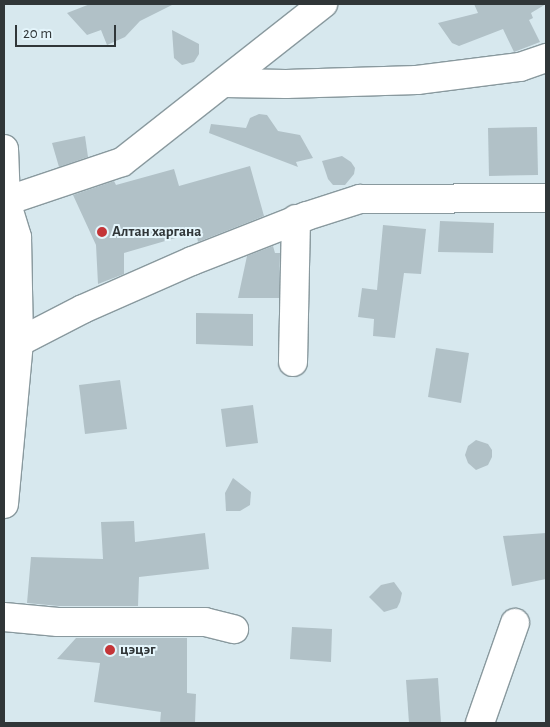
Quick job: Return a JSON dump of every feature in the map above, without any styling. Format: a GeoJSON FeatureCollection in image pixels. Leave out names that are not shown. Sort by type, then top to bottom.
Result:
{"type":"FeatureCollection","features":[{"type":"Feature","properties":{"kind":"street"},"geometry":{"type":"LineString","coordinates":[[6,201],[122,162],[323,4]]}},
{"type":"Feature","properties":{"kind":"street"},"geometry":{"type":"LineString","coordinates":[[224,83],[286,84],[417,80],[520,67],[546,58]]}},
{"type":"Feature","properties":{"kind":"street"},"geometry":{"type":"LineString","coordinates":[[4,149],[6,201],[18,237],[19,342],[4,504]]}},
{"type":"Feature","properties":{"kind":"street"},"geometry":{"type":"LineString","coordinates":[[19,342],[83,309],[183,265],[296,220],[360,199],[546,198]]}},
{"type":"Feature","properties":{"kind":"street"},"geometry":{"type":"LineString","coordinates":[[292,362],[296,220]]}},
{"type":"Feature","properties":{"kind":"street"},"geometry":{"type":"LineString","coordinates":[[4,616],[58,622],[205,622],[234,629]]}},
{"type":"Feature","properties":{"kind":"street"},"geometry":{"type":"LineString","coordinates":[[480,723],[515,623]]}},
{"type":"Feature","properties":{"kind":"building"},"geometry":{"type":"Polygon","coordinates":[[[90,4],[174,4],[140,21],[125,37],[107,45],[101,30],[87,35],[67,13],[90,4]]]}},
{"type":"Feature","properties":{"kind":"building"},"geometry":{"type":"Polygon","coordinates":[[[474,4],[546,4],[531,13],[533,18],[529,20],[540,42],[514,52],[503,29],[459,46],[452,43],[438,23],[478,13],[474,4]]]}},
{"type":"Feature","properties":{"kind":"building"},"geometry":{"type":"Polygon","coordinates":[[[172,30],[199,44],[199,54],[194,62],[182,65],[174,58],[172,30]]]}},
{"type":"Feature","properties":{"kind":"building"},"geometry":{"type":"Polygon","coordinates":[[[259,114],[267,115],[278,131],[300,135],[313,158],[296,162],[298,167],[209,133],[211,124],[246,128],[250,118],[259,114]]]}},
{"type":"Feature","properties":{"kind":"building"},"geometry":{"type":"Polygon","coordinates":[[[537,127],[538,175],[489,176],[488,128],[537,127]]]}},
{"type":"Feature","properties":{"kind":"building"},"geometry":{"type":"Polygon","coordinates":[[[85,136],[88,157],[59,167],[52,143],[85,136]]]}},
{"type":"Feature","properties":{"kind":"building"},"geometry":{"type":"Polygon","coordinates":[[[342,156],[351,162],[355,168],[354,174],[345,185],[333,185],[328,179],[322,161],[342,156]]]}},
{"type":"Feature","properties":{"kind":"building"},"geometry":{"type":"Polygon","coordinates":[[[250,166],[264,216],[198,242],[196,232],[124,253],[124,274],[98,284],[96,245],[73,195],[114,181],[116,185],[174,169],[179,186],[250,166]]]}},
{"type":"Feature","properties":{"kind":"building"},"geometry":{"type":"Polygon","coordinates":[[[440,221],[494,223],[493,253],[438,252],[440,221]]]}},
{"type":"Feature","properties":{"kind":"building"},"geometry":{"type":"Polygon","coordinates":[[[383,225],[426,229],[421,274],[404,273],[395,338],[373,336],[374,319],[358,317],[362,288],[377,290],[383,225]]]}},
{"type":"Feature","properties":{"kind":"building"},"geometry":{"type":"Polygon","coordinates":[[[273,246],[275,253],[280,253],[279,298],[238,298],[247,256],[273,246]]]}},
{"type":"Feature","properties":{"kind":"building"},"geometry":{"type":"Polygon","coordinates":[[[196,313],[253,314],[253,346],[196,344],[196,313]]]}},
{"type":"Feature","properties":{"kind":"building"},"geometry":{"type":"Polygon","coordinates":[[[436,348],[469,353],[461,403],[428,397],[436,348]]]}},
{"type":"Feature","properties":{"kind":"building"},"geometry":{"type":"Polygon","coordinates":[[[120,380],[127,429],[85,434],[79,385],[120,380]]]}},
{"type":"Feature","properties":{"kind":"building"},"geometry":{"type":"Polygon","coordinates":[[[253,405],[258,443],[226,447],[221,409],[253,405]]]}},
{"type":"Feature","properties":{"kind":"building"},"geometry":{"type":"Polygon","coordinates":[[[476,440],[488,444],[492,450],[492,457],[488,465],[476,470],[468,463],[465,455],[468,446],[476,440]]]}},
{"type":"Feature","properties":{"kind":"building"},"geometry":{"type":"Polygon","coordinates":[[[233,478],[251,492],[250,505],[240,511],[226,511],[225,493],[233,478]]]}},
{"type":"Feature","properties":{"kind":"building"},"geometry":{"type":"Polygon","coordinates":[[[134,521],[135,542],[205,533],[209,569],[139,577],[138,606],[59,606],[27,603],[31,557],[103,559],[101,522],[134,521]]]}},
{"type":"Feature","properties":{"kind":"building"},"geometry":{"type":"Polygon","coordinates":[[[546,533],[546,579],[512,586],[503,536],[546,533]]]}},
{"type":"Feature","properties":{"kind":"building"},"geometry":{"type":"Polygon","coordinates":[[[394,582],[402,593],[400,602],[397,608],[384,612],[369,597],[381,585],[394,582]]]}},
{"type":"Feature","properties":{"kind":"building"},"geometry":{"type":"Polygon","coordinates":[[[292,627],[332,629],[331,662],[290,659],[292,627]]]}},
{"type":"Feature","properties":{"kind":"building"},"geometry":{"type":"Polygon","coordinates":[[[76,638],[187,638],[187,693],[196,694],[195,723],[160,723],[161,712],[94,702],[100,663],[57,659],[76,638]]]}},
{"type":"Feature","properties":{"kind":"building"},"geometry":{"type":"Polygon","coordinates":[[[438,678],[441,723],[409,723],[406,680],[438,678]]]}},
{"type":"Feature","properties":{"kind":"place","name":"Алтан харгана"},"geometry":{"type":"Point","coordinates":[102,232]}},
{"type":"Feature","properties":{"kind":"place","name":"цэцэг"},"geometry":{"type":"Point","coordinates":[110,650]}}]}
